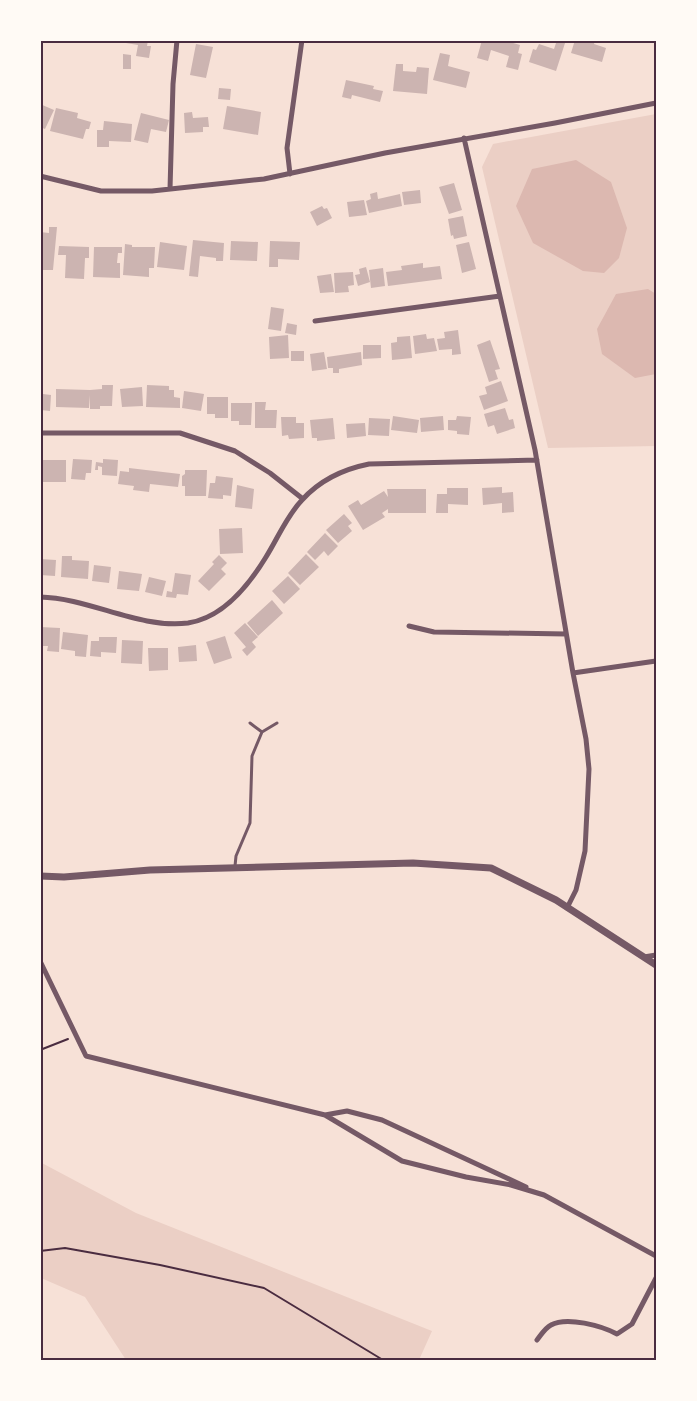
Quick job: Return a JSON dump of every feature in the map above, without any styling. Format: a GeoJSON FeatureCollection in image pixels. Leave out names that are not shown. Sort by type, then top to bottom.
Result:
{"type":"FeatureCollection","features":[{"type":"Feature","properties":{"kind":"street"},"geometry":{"type":"LineString","coordinates":[[170,189],[173,84],[177,40]]}},
{"type":"Feature","properties":{"kind":"street"},"geometry":{"type":"LineString","coordinates":[[290,174],[287,148],[302,40]]}},
{"type":"Feature","properties":{"kind":"street"},"geometry":{"type":"LineString","coordinates":[[40,176],[101,191],[170,189],[264,179],[385,153],[657,104]]}},
{"type":"Feature","properties":{"kind":"street"},"geometry":{"type":"LineString","coordinates":[[464,138],[537,460],[586,739],[589,770],[585,851],[576,890],[567,908]]}},
{"type":"Feature","properties":{"kind":"street"},"geometry":{"type":"LineString","coordinates":[[315,321],[500,296]]}},
{"type":"Feature","properties":{"kind":"street"},"geometry":{"type":"LineString","coordinates":[[40,433],[180,433],[235,451],[270,473],[303,499]]}},
{"type":"Feature","properties":{"kind":"street"},"geometry":{"type":"LineString","coordinates":[[40,597],[65,599],[158,622],[190,622],[207,617],[238,594],[254,576],[288,516],[303,499],[335,475],[369,464],[537,460]]}},
{"type":"Feature","properties":{"kind":"street"},"geometry":{"type":"LineString","coordinates":[[409,626],[434,632],[566,634]]}},
{"type":"Feature","properties":{"kind":"street"},"geometry":{"type":"LineString","coordinates":[[573,673],[657,661]]}},
{"type":"Feature","properties":{"kind":"street"},"geometry":{"type":"LineString","coordinates":[[40,876],[64,877],[150,870],[413,862],[491,868],[567,908],[657,965]]}},
{"type":"Feature","properties":{"kind":"street"},"geometry":{"type":"LineString","coordinates":[[644,957],[657,955]]}},
{"type":"Feature","properties":{"kind":"street"},"geometry":{"type":"LineString","coordinates":[[40,961],[86,1056],[325,1115],[402,1161],[466,1177],[511,1185],[544,1195]]}},
{"type":"Feature","properties":{"kind":"street"},"geometry":{"type":"LineString","coordinates":[[325,1115],[347,1111],[382,1119],[544,1195],[657,1256]]}},
{"type":"Feature","properties":{"kind":"street"},"geometry":{"type":"LineString","coordinates":[[537,1340],[549,1326],[561,1322],[604,1327],[617,1334],[632,1324],[657,1278]]}},
{"type":"Feature","properties":{"kind":"lane"},"geometry":{"type":"LineString","coordinates":[[250,723],[262,732]]}},
{"type":"Feature","properties":{"kind":"lane"},"geometry":{"type":"LineString","coordinates":[[235,867],[236,856],[250,823],[252,756],[262,732],[277,723]]}},
{"type":"Feature","properties":{"kind":"path"},"geometry":{"type":"LineString","coordinates":[[40,1050],[76,1035]]}},
{"type":"Feature","properties":{"kind":"path"},"geometry":{"type":"LineString","coordinates":[[40,1251],[65,1248],[160,1265],[264,1288],[383,1360]]}},
{"type":"Feature","properties":{"kind":"shaded area"},"geometry":{"type":"Polygon","coordinates":[[[656,114],[656,446],[548,448],[482,167],[493,144],[656,114]]]}},
{"type":"Feature","properties":{"kind":"shaded area"},"geometry":{"type":"Polygon","coordinates":[[[576,160],[611,182],[627,228],[619,258],[604,273],[583,271],[533,243],[516,206],[532,169],[576,160]]]}},
{"type":"Feature","properties":{"kind":"shaded area"},"geometry":{"type":"Polygon","coordinates":[[[648,289],[656,294],[656,374],[635,378],[602,354],[597,329],[616,294],[648,289]]]}},
{"type":"Feature","properties":{"kind":"shaded area"},"geometry":{"type":"Polygon","coordinates":[[[40,1162],[136,1213],[432,1331],[419,1360],[126,1360],[85,1297],[41,1278],[40,1162]]]}},
{"type":"Feature","properties":{"kind":"building"},"geometry":{"type":"Polygon","coordinates":[[[126,40],[148,40],[147,46],[151,46],[149,58],[136,56],[138,45],[126,43],[126,40]]]}},
{"type":"Feature","properties":{"kind":"building"},"geometry":{"type":"Polygon","coordinates":[[[482,40],[503,40],[520,45],[518,53],[522,54],[518,70],[506,67],[509,56],[491,50],[488,61],[477,58],[482,40]]]}},
{"type":"Feature","properties":{"kind":"building"},"geometry":{"type":"Polygon","coordinates":[[[557,40],[566,40],[556,71],[529,62],[533,49],[536,50],[539,44],[554,49],[557,40]]]}},
{"type":"Feature","properties":{"kind":"building"},"geometry":{"type":"Polygon","coordinates":[[[575,40],[595,40],[594,44],[606,48],[602,62],[571,53],[575,40]]]}},
{"type":"Feature","properties":{"kind":"building"},"geometry":{"type":"Polygon","coordinates":[[[196,44],[213,47],[206,78],[190,75],[196,44]]]}},
{"type":"Feature","properties":{"kind":"building"},"geometry":{"type":"Polygon","coordinates":[[[440,53],[450,55],[448,66],[470,72],[466,88],[433,80],[440,53]]]}},
{"type":"Feature","properties":{"kind":"building"},"geometry":{"type":"Polygon","coordinates":[[[123,54],[131,55],[131,69],[123,69],[123,54]]]}},
{"type":"Feature","properties":{"kind":"building"},"geometry":{"type":"Polygon","coordinates":[[[396,64],[403,64],[403,71],[416,72],[417,67],[429,68],[427,94],[393,91],[396,64]]]}},
{"type":"Feature","properties":{"kind":"building"},"geometry":{"type":"Polygon","coordinates":[[[346,80],[374,86],[373,89],[383,91],[380,102],[352,95],[351,99],[342,97],[346,80]]]}},
{"type":"Feature","properties":{"kind":"building"},"geometry":{"type":"Polygon","coordinates":[[[219,88],[231,89],[230,100],[218,99],[219,88]]]}},
{"type":"Feature","properties":{"kind":"building"},"geometry":{"type":"Polygon","coordinates":[[[40,104],[54,110],[45,129],[40,127],[40,104]]]}},
{"type":"Feature","properties":{"kind":"building"},"geometry":{"type":"Polygon","coordinates":[[[227,106],[261,112],[258,135],[223,129],[227,106]]]}},
{"type":"Feature","properties":{"kind":"building"},"geometry":{"type":"Polygon","coordinates":[[[56,108],[78,113],[77,118],[91,122],[83,139],[50,131],[56,108]]]}},
{"type":"Feature","properties":{"kind":"building"},"geometry":{"type":"Polygon","coordinates":[[[192,112],[193,118],[208,117],[209,127],[203,127],[203,132],[185,133],[184,113],[192,112]]]}},
{"type":"Feature","properties":{"kind":"building"},"geometry":{"type":"Polygon","coordinates":[[[141,113],[169,120],[166,132],[151,129],[148,143],[134,140],[141,113]]]}},
{"type":"Feature","properties":{"kind":"building"},"geometry":{"type":"Polygon","coordinates":[[[104,121],[132,124],[131,142],[109,141],[109,147],[97,147],[97,130],[103,130],[104,121]]]}},
{"type":"Feature","properties":{"kind":"building"},"geometry":{"type":"Polygon","coordinates":[[[454,183],[462,210],[449,214],[439,187],[454,183]]]}},
{"type":"Feature","properties":{"kind":"building"},"geometry":{"type":"Polygon","coordinates":[[[420,190],[421,203],[404,205],[402,192],[420,190]]]}},
{"type":"Feature","properties":{"kind":"building"},"geometry":{"type":"Polygon","coordinates":[[[377,192],[378,199],[400,194],[402,206],[369,213],[366,201],[371,199],[370,194],[377,192]]]}},
{"type":"Feature","properties":{"kind":"building"},"geometry":{"type":"Polygon","coordinates":[[[364,200],[367,215],[349,217],[347,202],[364,200]]]}},
{"type":"Feature","properties":{"kind":"building"},"geometry":{"type":"Polygon","coordinates":[[[322,206],[324,209],[327,208],[332,218],[317,226],[310,212],[322,206]]]}},
{"type":"Feature","properties":{"kind":"building"},"geometry":{"type":"Polygon","coordinates":[[[463,216],[467,236],[454,239],[453,235],[451,236],[448,219],[463,216]]]}},
{"type":"Feature","properties":{"kind":"building"},"geometry":{"type":"Polygon","coordinates":[[[49,227],[57,227],[53,270],[41,270],[40,232],[49,233],[49,227]]]}},
{"type":"Feature","properties":{"kind":"building"},"geometry":{"type":"Polygon","coordinates":[[[193,240],[224,243],[223,261],[200,256],[198,277],[189,276],[193,240]]]}},
{"type":"Feature","properties":{"kind":"building"},"geometry":{"type":"Polygon","coordinates":[[[231,241],[258,242],[257,261],[230,260],[231,241]]]}},
{"type":"Feature","properties":{"kind":"building"},"geometry":{"type":"Polygon","coordinates":[[[270,241],[300,242],[299,260],[278,259],[278,267],[269,267],[270,241]]]}},
{"type":"Feature","properties":{"kind":"building"},"geometry":{"type":"Polygon","coordinates":[[[160,242],[187,246],[184,270],[157,267],[160,242]]]}},
{"type":"Feature","properties":{"kind":"building"},"geometry":{"type":"Polygon","coordinates":[[[469,242],[476,269],[462,273],[456,245],[469,242]]]}},
{"type":"Feature","properties":{"kind":"building"},"geometry":{"type":"Polygon","coordinates":[[[125,244],[132,245],[132,247],[155,247],[154,268],[149,268],[149,277],[123,275],[125,244]]]}},
{"type":"Feature","properties":{"kind":"building"},"geometry":{"type":"Polygon","coordinates":[[[59,246],[89,247],[89,258],[85,258],[84,279],[65,278],[66,255],[58,255],[59,246]]]}},
{"type":"Feature","properties":{"kind":"building"},"geometry":{"type":"Polygon","coordinates":[[[94,247],[122,247],[122,253],[118,253],[117,263],[120,263],[120,278],[93,277],[94,247]]]}},
{"type":"Feature","properties":{"kind":"building"},"geometry":{"type":"Polygon","coordinates":[[[423,263],[423,268],[440,266],[442,279],[388,286],[386,272],[402,270],[401,266],[423,263]]]}},
{"type":"Feature","properties":{"kind":"building"},"geometry":{"type":"Polygon","coordinates":[[[366,267],[370,282],[358,286],[355,275],[360,274],[359,269],[366,267]]]}},
{"type":"Feature","properties":{"kind":"building"},"geometry":{"type":"Polygon","coordinates":[[[383,268],[385,286],[371,288],[369,270],[383,268]]]}},
{"type":"Feature","properties":{"kind":"building"},"geometry":{"type":"Polygon","coordinates":[[[353,272],[354,285],[348,286],[349,292],[335,293],[334,273],[353,272]]]}},
{"type":"Feature","properties":{"kind":"building"},"geometry":{"type":"Polygon","coordinates":[[[331,274],[334,292],[320,293],[317,276],[331,274]]]}},
{"type":"Feature","properties":{"kind":"building"},"geometry":{"type":"Polygon","coordinates":[[[271,307],[284,309],[281,331],[268,329],[271,307]]]}},
{"type":"Feature","properties":{"kind":"building"},"geometry":{"type":"Polygon","coordinates":[[[287,323],[297,325],[296,335],[285,333],[287,323]]]}},
{"type":"Feature","properties":{"kind":"building"},"geometry":{"type":"Polygon","coordinates":[[[458,330],[461,354],[452,355],[452,349],[439,350],[437,339],[445,338],[444,332],[458,330]]]}},
{"type":"Feature","properties":{"kind":"building"},"geometry":{"type":"Polygon","coordinates":[[[426,334],[427,339],[434,338],[437,351],[415,354],[413,336],[426,334]]]}},
{"type":"Feature","properties":{"kind":"building"},"geometry":{"type":"Polygon","coordinates":[[[288,335],[289,358],[270,359],[269,337],[288,335]]]}},
{"type":"Feature","properties":{"kind":"building"},"geometry":{"type":"Polygon","coordinates":[[[410,336],[412,358],[392,360],[391,343],[397,342],[397,337],[410,336]]]}},
{"type":"Feature","properties":{"kind":"building"},"geometry":{"type":"Polygon","coordinates":[[[490,340],[500,369],[495,370],[498,379],[489,382],[477,345],[490,340]]]}},
{"type":"Feature","properties":{"kind":"building"},"geometry":{"type":"Polygon","coordinates":[[[363,345],[381,345],[381,358],[363,359],[363,345]]]}},
{"type":"Feature","properties":{"kind":"building"},"geometry":{"type":"Polygon","coordinates":[[[291,351],[304,351],[304,361],[291,361],[291,351]]]}},
{"type":"Feature","properties":{"kind":"building"},"geometry":{"type":"Polygon","coordinates":[[[324,352],[327,369],[312,371],[310,354],[324,352]]]}},
{"type":"Feature","properties":{"kind":"building"},"geometry":{"type":"Polygon","coordinates":[[[361,352],[362,365],[339,369],[339,373],[333,373],[333,368],[328,368],[327,357],[361,352]]]}},
{"type":"Feature","properties":{"kind":"building"},"geometry":{"type":"Polygon","coordinates":[[[501,381],[508,401],[484,410],[479,396],[487,394],[485,387],[501,381]]]}},
{"type":"Feature","properties":{"kind":"building"},"geometry":{"type":"Polygon","coordinates":[[[102,385],[113,385],[112,406],[90,409],[90,395],[89,408],[56,407],[56,389],[102,389],[102,385]]]}},
{"type":"Feature","properties":{"kind":"building"},"geometry":{"type":"Polygon","coordinates":[[[147,385],[169,386],[169,390],[174,390],[174,397],[180,398],[180,408],[146,407],[147,385]]]}},
{"type":"Feature","properties":{"kind":"building"},"geometry":{"type":"Polygon","coordinates":[[[142,387],[143,406],[122,407],[120,389],[142,387]]]}},
{"type":"Feature","properties":{"kind":"building"},"geometry":{"type":"Polygon","coordinates":[[[40,388],[43,389],[43,394],[51,395],[50,411],[41,410],[40,388]]]}},
{"type":"Feature","properties":{"kind":"building"},"geometry":{"type":"Polygon","coordinates":[[[184,391],[204,394],[201,411],[182,408],[184,391]]]}},
{"type":"Feature","properties":{"kind":"building"},"geometry":{"type":"Polygon","coordinates":[[[207,397],[228,397],[228,418],[215,418],[215,414],[207,414],[207,397]]]}},
{"type":"Feature","properties":{"kind":"building"},"geometry":{"type":"Polygon","coordinates":[[[255,402],[266,402],[265,410],[277,410],[276,428],[255,428],[255,402]]]}},
{"type":"Feature","properties":{"kind":"building"},"geometry":{"type":"Polygon","coordinates":[[[231,403],[252,403],[251,425],[239,425],[239,421],[231,421],[231,403]]]}},
{"type":"Feature","properties":{"kind":"building"},"geometry":{"type":"Polygon","coordinates":[[[505,408],[509,420],[513,419],[515,428],[497,434],[494,425],[488,427],[484,414],[505,408]]]}},
{"type":"Feature","properties":{"kind":"building"},"geometry":{"type":"Polygon","coordinates":[[[393,416],[419,420],[417,433],[391,430],[393,416]]]}},
{"type":"Feature","properties":{"kind":"building"},"geometry":{"type":"Polygon","coordinates":[[[443,416],[444,430],[421,432],[420,418],[443,416]]]}},
{"type":"Feature","properties":{"kind":"building"},"geometry":{"type":"Polygon","coordinates":[[[457,416],[471,417],[469,435],[457,434],[457,431],[448,430],[448,420],[456,420],[457,416]]]}},
{"type":"Feature","properties":{"kind":"building"},"geometry":{"type":"Polygon","coordinates":[[[281,417],[296,417],[296,423],[304,423],[304,438],[289,439],[288,435],[282,436],[281,417]]]}},
{"type":"Feature","properties":{"kind":"building"},"geometry":{"type":"Polygon","coordinates":[[[333,418],[335,439],[317,441],[317,438],[312,438],[310,420],[333,418]]]}},
{"type":"Feature","properties":{"kind":"building"},"geometry":{"type":"Polygon","coordinates":[[[369,418],[390,419],[389,436],[368,435],[369,418]]]}},
{"type":"Feature","properties":{"kind":"building"},"geometry":{"type":"Polygon","coordinates":[[[365,423],[366,436],[347,438],[346,424],[365,423]]]}},
{"type":"Feature","properties":{"kind":"building"},"geometry":{"type":"Polygon","coordinates":[[[73,459],[92,460],[91,473],[86,473],[85,480],[71,479],[73,459]]]}},
{"type":"Feature","properties":{"kind":"building"},"geometry":{"type":"Polygon","coordinates":[[[103,459],[118,460],[117,476],[102,475],[102,467],[98,466],[98,470],[95,470],[96,462],[103,463],[103,459]]]}},
{"type":"Feature","properties":{"kind":"building"},"geometry":{"type":"Polygon","coordinates":[[[43,460],[66,460],[66,482],[43,482],[43,460]]]}},
{"type":"Feature","properties":{"kind":"building"},"geometry":{"type":"Polygon","coordinates":[[[129,468],[180,474],[178,487],[150,484],[149,492],[133,490],[134,486],[118,484],[120,471],[129,472],[129,468]]]}},
{"type":"Feature","properties":{"kind":"building"},"geometry":{"type":"Polygon","coordinates":[[[185,470],[207,470],[206,496],[185,496],[182,476],[185,470]]]}},
{"type":"Feature","properties":{"kind":"building"},"geometry":{"type":"Polygon","coordinates":[[[216,476],[233,478],[231,496],[223,495],[223,499],[208,498],[210,483],[215,483],[216,476]]]}},
{"type":"Feature","properties":{"kind":"building"},"geometry":{"type":"Polygon","coordinates":[[[237,485],[254,489],[252,509],[235,507],[237,485]]]}},
{"type":"Feature","properties":{"kind":"building"},"geometry":{"type":"Polygon","coordinates":[[[502,487],[502,493],[513,492],[514,512],[502,513],[502,503],[483,505],[482,488],[502,487]]]}},
{"type":"Feature","properties":{"kind":"building"},"geometry":{"type":"Polygon","coordinates":[[[447,488],[468,488],[468,505],[448,504],[448,513],[436,513],[437,494],[447,494],[447,488]]]}},
{"type":"Feature","properties":{"kind":"building"},"geometry":{"type":"Polygon","coordinates":[[[387,489],[426,489],[426,513],[388,513],[388,509],[382,513],[385,517],[363,530],[348,506],[358,500],[361,505],[384,491],[388,497],[387,489]]]}},
{"type":"Feature","properties":{"kind":"building"},"geometry":{"type":"Polygon","coordinates":[[[344,514],[352,523],[348,526],[352,531],[338,543],[326,530],[344,514]]]}},
{"type":"Feature","properties":{"kind":"building"},"geometry":{"type":"Polygon","coordinates":[[[242,528],[243,553],[220,554],[219,529],[242,528]]]}},
{"type":"Feature","properties":{"kind":"building"},"geometry":{"type":"Polygon","coordinates":[[[325,533],[338,546],[328,556],[324,551],[315,560],[307,552],[325,533]]]}},
{"type":"Feature","properties":{"kind":"building"},"geometry":{"type":"Polygon","coordinates":[[[306,554],[319,567],[300,585],[288,573],[306,554]]]}},
{"type":"Feature","properties":{"kind":"building"},"geometry":{"type":"Polygon","coordinates":[[[219,555],[227,563],[221,569],[226,574],[209,591],[198,581],[219,555]]]}},
{"type":"Feature","properties":{"kind":"building"},"geometry":{"type":"Polygon","coordinates":[[[62,556],[72,556],[72,560],[89,561],[88,579],[61,577],[62,556]]]}},
{"type":"Feature","properties":{"kind":"building"},"geometry":{"type":"Polygon","coordinates":[[[40,559],[56,560],[55,576],[40,575],[40,559]]]}},
{"type":"Feature","properties":{"kind":"building"},"geometry":{"type":"Polygon","coordinates":[[[94,565],[111,567],[109,583],[92,581],[94,565]]]}},
{"type":"Feature","properties":{"kind":"building"},"geometry":{"type":"Polygon","coordinates":[[[119,571],[142,574],[139,591],[117,589],[119,571]]]}},
{"type":"Feature","properties":{"kind":"building"},"geometry":{"type":"Polygon","coordinates":[[[175,573],[191,575],[188,595],[177,594],[176,598],[166,597],[167,591],[172,592],[175,573]]]}},
{"type":"Feature","properties":{"kind":"building"},"geometry":{"type":"Polygon","coordinates":[[[288,576],[300,589],[284,604],[272,591],[288,576]]]}},
{"type":"Feature","properties":{"kind":"building"},"geometry":{"type":"Polygon","coordinates":[[[149,577],[166,581],[162,596],[145,592],[149,577]]]}},
{"type":"Feature","properties":{"kind":"building"},"geometry":{"type":"Polygon","coordinates":[[[272,600],[283,613],[258,636],[247,623],[272,600]]]}},
{"type":"Feature","properties":{"kind":"building"},"geometry":{"type":"Polygon","coordinates":[[[245,623],[258,637],[252,642],[256,647],[247,656],[242,650],[246,647],[234,633],[245,623]]]}},
{"type":"Feature","properties":{"kind":"building"},"geometry":{"type":"Polygon","coordinates":[[[40,627],[60,628],[59,652],[47,651],[48,646],[40,646],[40,627]]]}},
{"type":"Feature","properties":{"kind":"building"},"geometry":{"type":"Polygon","coordinates":[[[63,632],[88,635],[86,657],[75,656],[75,651],[61,649],[63,632]]]}},
{"type":"Feature","properties":{"kind":"building"},"geometry":{"type":"Polygon","coordinates":[[[225,636],[232,658],[214,664],[206,642],[225,636]]]}},
{"type":"Feature","properties":{"kind":"building"},"geometry":{"type":"Polygon","coordinates":[[[99,637],[117,637],[116,653],[101,652],[101,657],[90,656],[91,641],[99,641],[99,637]]]}},
{"type":"Feature","properties":{"kind":"building"},"geometry":{"type":"Polygon","coordinates":[[[122,640],[143,641],[142,664],[121,663],[122,640]]]}},
{"type":"Feature","properties":{"kind":"building"},"geometry":{"type":"Polygon","coordinates":[[[196,645],[197,661],[179,662],[178,647],[196,645]]]}},
{"type":"Feature","properties":{"kind":"building"},"geometry":{"type":"Polygon","coordinates":[[[148,648],[168,648],[168,670],[149,671],[148,648]]]}}]}
